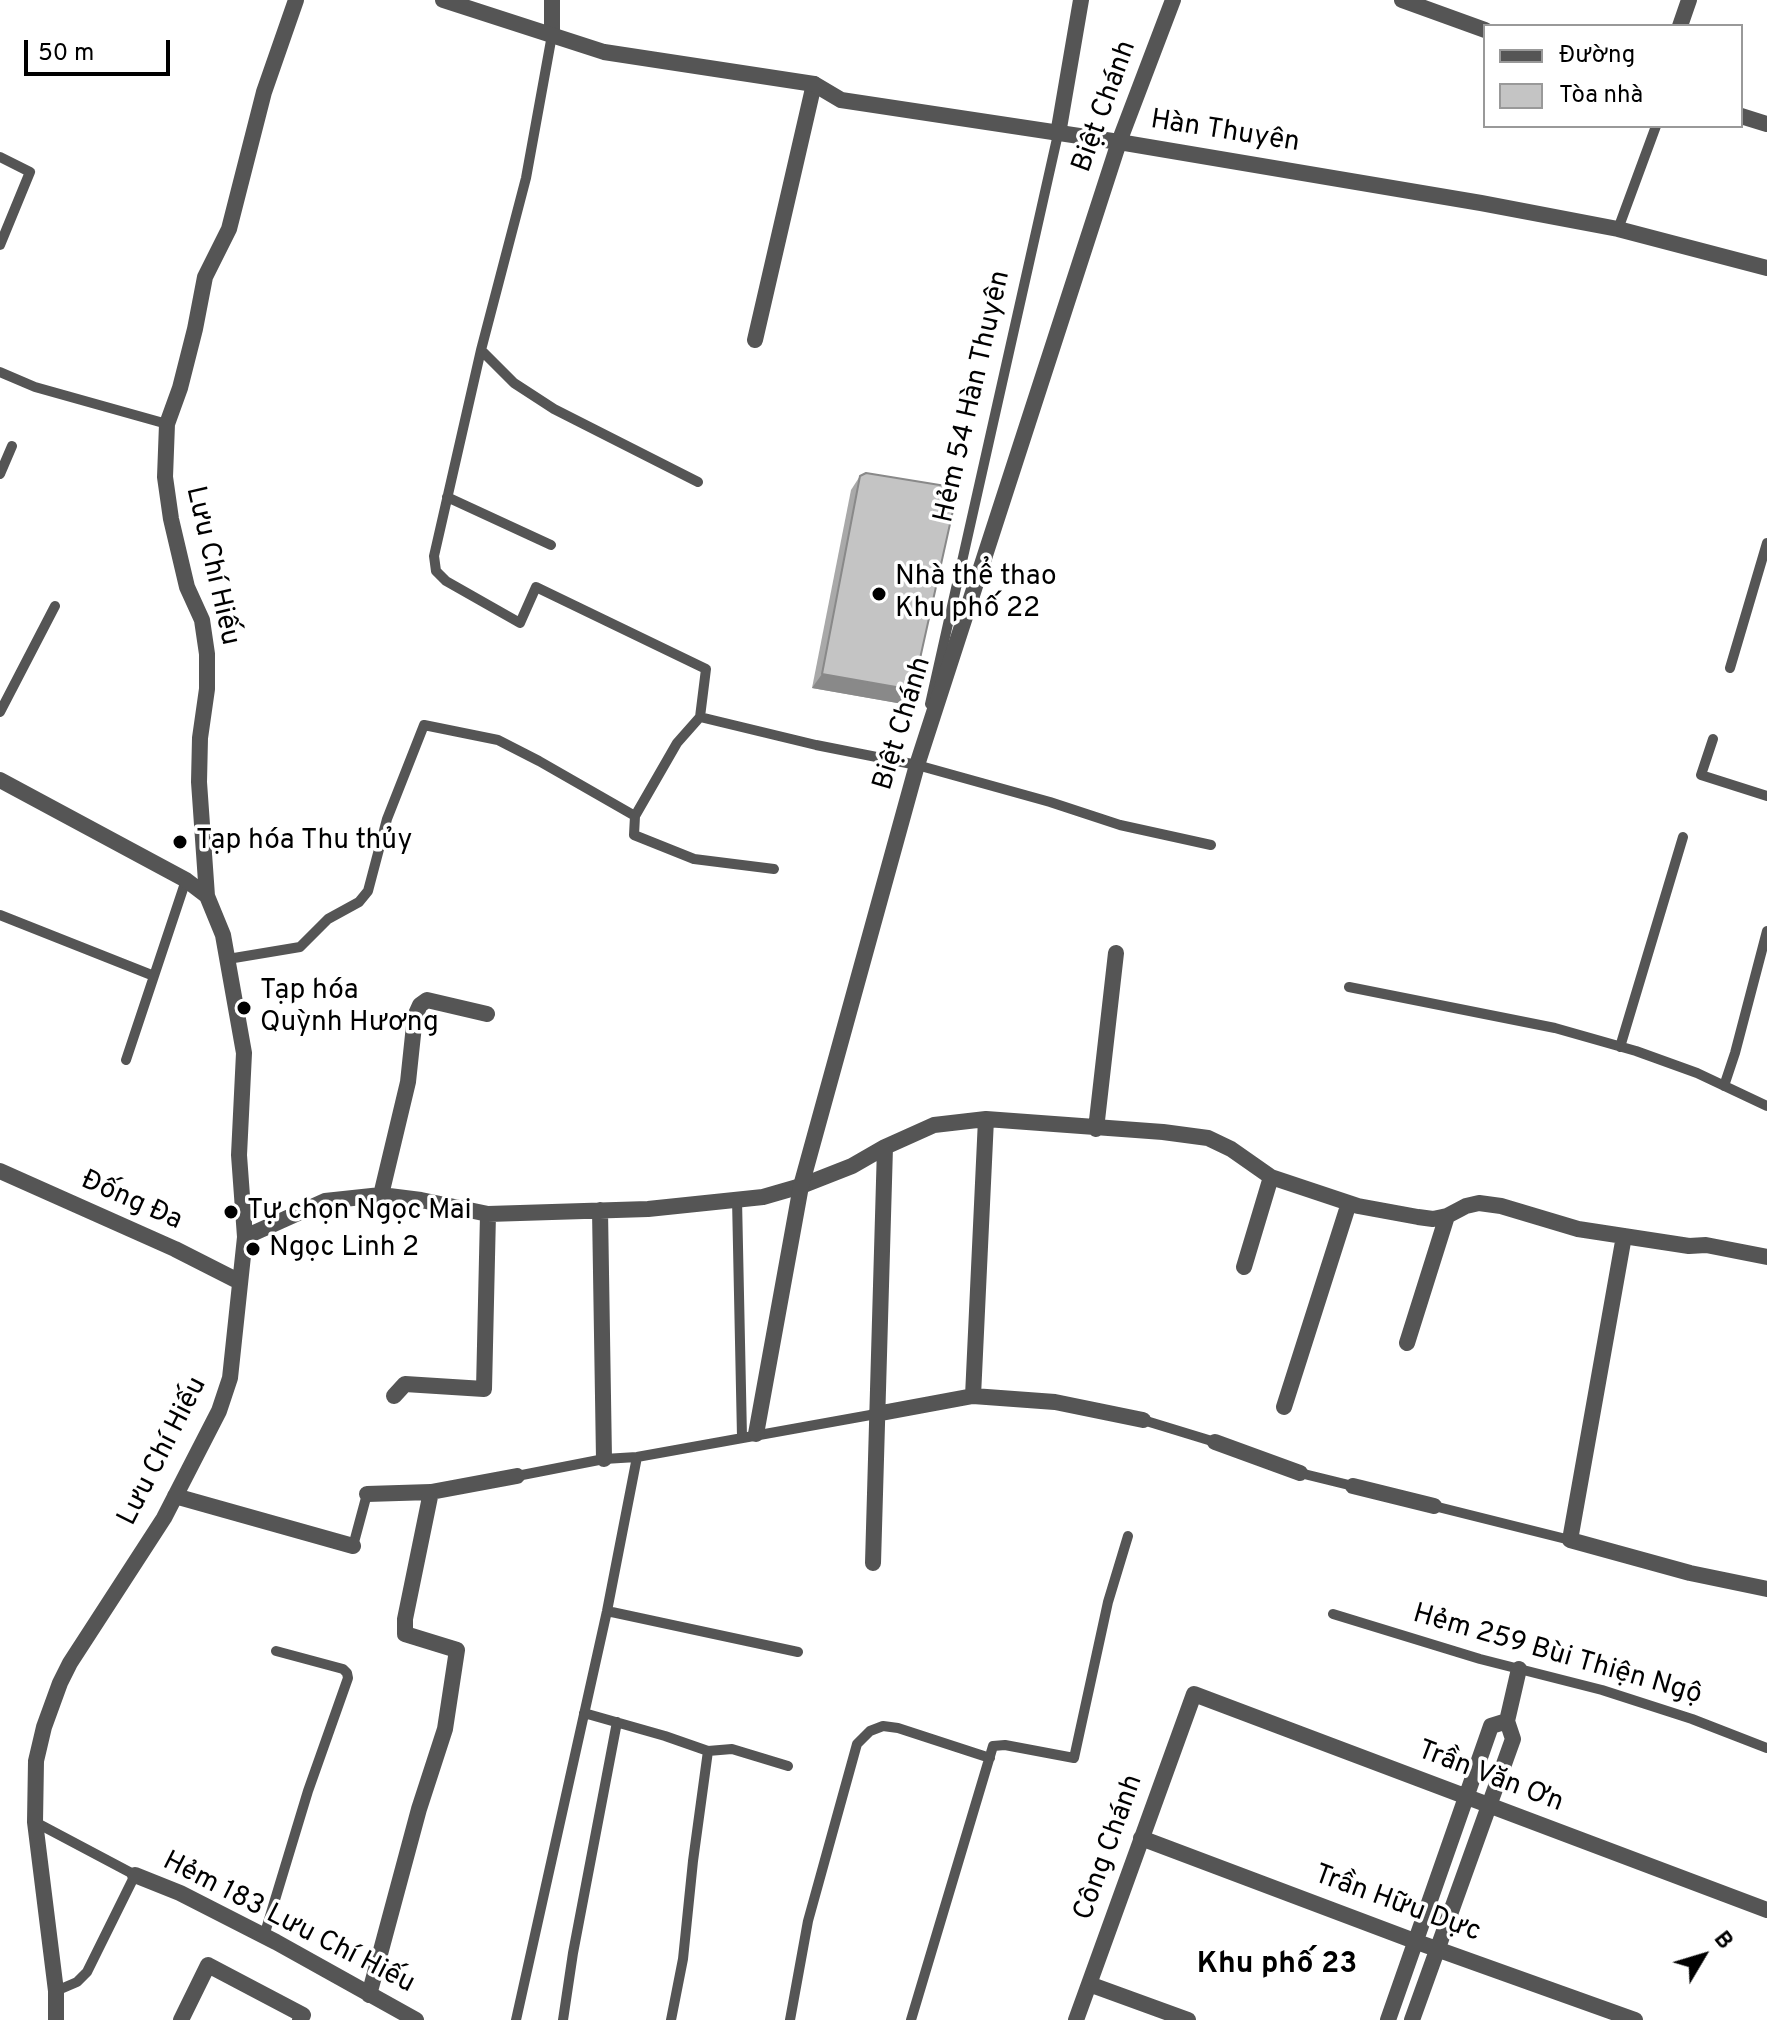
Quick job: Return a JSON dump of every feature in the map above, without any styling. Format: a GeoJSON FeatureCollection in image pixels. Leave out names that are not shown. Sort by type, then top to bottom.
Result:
{"type":"FeatureCollection","features":[{"type":"Feature","properties":{"kind":"street","name":"Lưu Chí Hiếu"},"geometry":{"type":"LineString","coordinates":[[56,2020],[56,1991],[35,1822],[36,1761],[44,1727],[60,1683],[175,1496],[225,1396],[230,1378],[245,1237],[239,1155],[244,1053],[223,935],[207,896],[199,782],[207,654],[202,620],[187,587],[171,519],[165,477],[167,424],[180,388],[205,277],[229,229],[264,92],[296,0]]}},
{"type":"Feature","properties":{"kind":"street","name":"Hàn Thuyên"},"geometry":{"type":"LineString","coordinates":[[443,0],[604,52],[814,84],[841,100],[1347,179],[1618,229],[1767,268]]}},
{"type":"Feature","properties":{"kind":"street"},"geometry":{"type":"LineString","coordinates":[[552,0],[552,35]]}},
{"type":"Feature","properties":{"kind":"street"},"geometry":{"type":"LineString","coordinates":[[1058,134],[1081,0]]}},
{"type":"Feature","properties":{"kind":"street","name":"Biệt Chánh"},"geometry":{"type":"LineString","coordinates":[[749,1435],[801,1186],[917,765],[1119,142],[1173,0]]}},
{"type":"Feature","properties":{"kind":"street"},"geometry":{"type":"LineString","coordinates":[[1402,0],[1483,29]]}},
{"type":"Feature","properties":{"kind":"street"},"geometry":{"type":"LineString","coordinates":[[1681,24],[1689,0]]}},
{"type":"Feature","properties":{"kind":"street"},"geometry":{"type":"LineString","coordinates":[[755,340],[814,84]]}},
{"type":"Feature","properties":{"kind":"street"},"geometry":{"type":"LineString","coordinates":[[1743,117],[1767,124]]}},
{"type":"Feature","properties":{"kind":"street"},"geometry":{"type":"LineString","coordinates":[[0,780],[186,880],[207,896]]}},
{"type":"Feature","properties":{"kind":"street"},"geometry":{"type":"LineString","coordinates":[[1096,1129],[1116,953]]}},
{"type":"Feature","properties":{"kind":"street"},"geometry":{"type":"LineString","coordinates":[[381,1195],[406,1094],[415,1016],[420,1005],[427,1000],[487,1014]]}},
{"type":"Feature","properties":{"kind":"street"},"geometry":{"type":"LineString","coordinates":[[973,1396],[986,1119]]}},
{"type":"Feature","properties":{"kind":"street"},"geometry":{"type":"LineString","coordinates":[[245,1237],[325,1201],[381,1195],[488,1214],[648,1209],[763,1197],[852,1166],[934,1125],[986,1119],[1208,1138],[1231,1149],[1271,1177],[1349,1203],[1418,1217],[1433,1219],[1447,1216],[1479,1203],[1501,1206],[1578,1229],[1689,1246],[1706,1245],[1767,1257]]}},
{"type":"Feature","properties":{"kind":"street"},"geometry":{"type":"LineString","coordinates":[[873,1563],[885,1147]]}},
{"type":"Feature","properties":{"kind":"street","name":"Đống Đa"},"geometry":{"type":"LineString","coordinates":[[0,1171],[175,1249],[240,1282]]}},
{"type":"Feature","properties":{"kind":"street"},"geometry":{"type":"LineString","coordinates":[[1244,1267],[1271,1177]]}},
{"type":"Feature","properties":{"kind":"street"},"geometry":{"type":"LineString","coordinates":[[1284,1407],[1349,1203]]}},
{"type":"Feature","properties":{"kind":"street"},"geometry":{"type":"LineString","coordinates":[[600,1210],[604,1459]]}},
{"type":"Feature","properties":{"kind":"street"},"geometry":{"type":"LineString","coordinates":[[394,1396],[405,1384],[484,1389],[488,1214]]}},
{"type":"Feature","properties":{"kind":"street"},"geometry":{"type":"LineString","coordinates":[[1407,1343],[1447,1216]]}},
{"type":"Feature","properties":{"kind":"street"},"geometry":{"type":"LineString","coordinates":[[1624,1236],[1570,1540],[1690,1573],[1767,1589]]}},
{"type":"Feature","properties":{"kind":"street"},"geometry":{"type":"LineString","coordinates":[[876,1414],[973,1396],[1055,1402],[1143,1420]]}},
{"type":"Feature","properties":{"kind":"street"},"geometry":{"type":"LineString","coordinates":[[1215,1442],[1300,1473]]}},
{"type":"Feature","properties":{"kind":"street"},"geometry":{"type":"LineString","coordinates":[[367,1494],[431,1492],[517,1476]]}},
{"type":"Feature","properties":{"kind":"street"},"geometry":{"type":"LineString","coordinates":[[1353,1486],[1434,1506]]}},
{"type":"Feature","properties":{"kind":"street"},"geometry":{"type":"LineString","coordinates":[[369,1995],[419,1809],[445,1729],[457,1650],[409,1636],[404,1630],[431,1492]]}},
{"type":"Feature","properties":{"kind":"street"},"geometry":{"type":"LineString","coordinates":[[175,1496],[353,1546]]}},
{"type":"Feature","properties":{"kind":"street"},"geometry":{"type":"LineString","coordinates":[[1412,2020],[1513,1739],[1507,1721],[1519,1669]]}},
{"type":"Feature","properties":{"kind":"street","name":"Trần Văn Ơn"},"geometry":{"type":"LineString","coordinates":[[1194,1694],[1767,1910]]}},
{"type":"Feature","properties":{"kind":"street","name":"Công Chánh"},"geometry":{"type":"LineString","coordinates":[[1076,2020],[1194,1694]]}},
{"type":"Feature","properties":{"kind":"street"},"geometry":{"type":"LineString","coordinates":[[1388,2020],[1491,1726],[1507,1721]]}},
{"type":"Feature","properties":{"kind":"street","name":"Trần Hữu Dực"},"geometry":{"type":"LineString","coordinates":[[1141,1838],[1635,2020]]}},
{"type":"Feature","properties":{"kind":"street","name":"Hẻm 183 Lưu Chí Hiếu"},"geometry":{"type":"LineString","coordinates":[[135,1875],[180,1893],[336,1973],[416,2020]]}},
{"type":"Feature","properties":{"kind":"street"},"geometry":{"type":"LineString","coordinates":[[181,2020],[208,1965],[303,2015],[300,2020]]}},
{"type":"Feature","properties":{"kind":"street"},"geometry":{"type":"LineString","coordinates":[[1089,1984],[1188,2020]]}},
{"type":"Feature","properties":{"kind":"lane"},"geometry":{"type":"LineString","coordinates":[[552,35],[526,178],[481,350],[434,556],[436,571],[446,581],[520,623],[536,587],[706,669],[700,717],[677,743],[635,816],[634,835],[694,859],[774,869]]}},
{"type":"Feature","properties":{"kind":"lane"},"geometry":{"type":"LineString","coordinates":[[1618,229],[1655,128]]}},
{"type":"Feature","properties":{"kind":"lane","name":"Hẻm 54 Hàn Thuyên"},"geometry":{"type":"LineString","coordinates":[[917,765],[1058,134]]}},
{"type":"Feature","properties":{"kind":"lane"},"geometry":{"type":"LineString","coordinates":[[0,157],[30,172],[0,245]]}},
{"type":"Feature","properties":{"kind":"lane"},"geometry":{"type":"LineString","coordinates":[[481,350],[514,383],[554,409],[698,482]]}},
{"type":"Feature","properties":{"kind":"lane"},"geometry":{"type":"LineString","coordinates":[[0,372],[35,387],[167,424]]}},
{"type":"Feature","properties":{"kind":"lane"},"geometry":{"type":"LineString","coordinates":[[0,474],[12,446]]}},
{"type":"Feature","properties":{"kind":"lane"},"geometry":{"type":"LineString","coordinates":[[447,497],[551,545]]}},
{"type":"Feature","properties":{"kind":"lane"},"geometry":{"type":"LineString","coordinates":[[1730,668],[1767,543]]}},
{"type":"Feature","properties":{"kind":"lane"},"geometry":{"type":"LineString","coordinates":[[0,712],[55,606]]}},
{"type":"Feature","properties":{"kind":"lane"},"geometry":{"type":"LineString","coordinates":[[700,717],[917,765],[1120,825],[1211,845]]}},
{"type":"Feature","properties":{"kind":"lane"},"geometry":{"type":"LineString","coordinates":[[228,959],[300,947],[328,919],[359,902],[368,891],[387,819],[424,725],[498,740],[635,816]]}},
{"type":"Feature","properties":{"kind":"lane"},"geometry":{"type":"LineString","coordinates":[[1713,739],[1701,775],[1767,796]]}},
{"type":"Feature","properties":{"kind":"lane"},"geometry":{"type":"LineString","coordinates":[[1620,1047],[1683,837]]}},
{"type":"Feature","properties":{"kind":"lane"},"geometry":{"type":"LineString","coordinates":[[126,1060],[186,880]]}},
{"type":"Feature","properties":{"kind":"lane"},"geometry":{"type":"LineString","coordinates":[[0,915],[154,976]]}},
{"type":"Feature","properties":{"kind":"lane"},"geometry":{"type":"LineString","coordinates":[[1724,1086],[1767,931]]}},
{"type":"Feature","properties":{"kind":"lane"},"geometry":{"type":"LineString","coordinates":[[1349,987],[1555,1028],[1669,1062],[1767,1106]]}},
{"type":"Feature","properties":{"kind":"lane"},"geometry":{"type":"LineString","coordinates":[[737,1199],[749,1435]]}},
{"type":"Feature","properties":{"kind":"lane"},"geometry":{"type":"LineString","coordinates":[[517,1476],[876,1414]]}},
{"type":"Feature","properties":{"kind":"lane"},"geometry":{"type":"LineString","coordinates":[[1143,1420],[1215,1442]]}},
{"type":"Feature","properties":{"kind":"lane"},"geometry":{"type":"LineString","coordinates":[[516,2020],[607,1611],[637,1457]]}},
{"type":"Feature","properties":{"kind":"lane"},"geometry":{"type":"LineString","coordinates":[[1300,1473],[1353,1486]]}},
{"type":"Feature","properties":{"kind":"lane"},"geometry":{"type":"LineString","coordinates":[[353,1546],[367,1494]]}},
{"type":"Feature","properties":{"kind":"lane"},"geometry":{"type":"LineString","coordinates":[[1434,1506],[1570,1540]]}},
{"type":"Feature","properties":{"kind":"lane"},"geometry":{"type":"LineString","coordinates":[[911,2020],[993,1746],[1005,1745],[1074,1758],[1108,1602],[1128,1536]]}},
{"type":"Feature","properties":{"kind":"lane"},"geometry":{"type":"LineString","coordinates":[[607,1611],[798,1652]]}},
{"type":"Feature","properties":{"kind":"lane","name":"Hẻm 259 Bùi Thiện Ngộ"},"geometry":{"type":"LineString","coordinates":[[1333,1614],[1602,1690],[1692,1719],[1767,1748]]}},
{"type":"Feature","properties":{"kind":"lane"},"geometry":{"type":"LineString","coordinates":[[264,1936],[308,1791],[348,1678],[343,1669],[276,1651]]}},
{"type":"Feature","properties":{"kind":"lane"},"geometry":{"type":"LineString","coordinates":[[584,1713],[708,1751],[732,1749],[788,1766]]}},
{"type":"Feature","properties":{"kind":"lane"},"geometry":{"type":"LineString","coordinates":[[563,2020],[617,1722]]}},
{"type":"Feature","properties":{"kind":"lane"},"geometry":{"type":"LineString","coordinates":[[790,2020],[808,1921],[857,1744],[870,1731],[883,1726],[990,1758]]}},
{"type":"Feature","properties":{"kind":"lane"},"geometry":{"type":"LineString","coordinates":[[671,2020],[683,1959],[708,1751]]}},
{"type":"Feature","properties":{"kind":"lane"},"geometry":{"type":"LineString","coordinates":[[35,1822],[135,1875],[87,1972],[77,1982],[56,1991]]}},
{"type":"Feature","properties":{"kind":"building","name":"Nhà thể thao Khu phố 22"},"geometry":{"type":"Polygon","coordinates":[[[866,473],[958,488],[913,690],[822,674],[860,476],[866,473]]]}},
{"type":"Feature","properties":{"kind":"place","name":"Nhà thể thao Khu phố 22"},"geometry":{"type":"Point","coordinates":[879,594]}},
{"type":"Feature","properties":{"kind":"place","name":"Tạp hóa Thu thủy"},"geometry":{"type":"Point","coordinates":[180,842]}},
{"type":"Feature","properties":{"kind":"place","name":"Tạp hóa Quỳnh Hương"},"geometry":{"type":"Point","coordinates":[244,1008]}},
{"type":"Feature","properties":{"kind":"place","name":"Tự chọn Ngọc Mai"},"geometry":{"type":"Point","coordinates":[231,1212]}},
{"type":"Feature","properties":{"kind":"place","name":"Ngọc Linh 2"},"geometry":{"type":"Point","coordinates":[253,1249]}},
{"type":"Feature","properties":{"kind":"district","name":"Khu phố 23"},"geometry":{"type":"Point","coordinates":[1277,1966]}}]}
